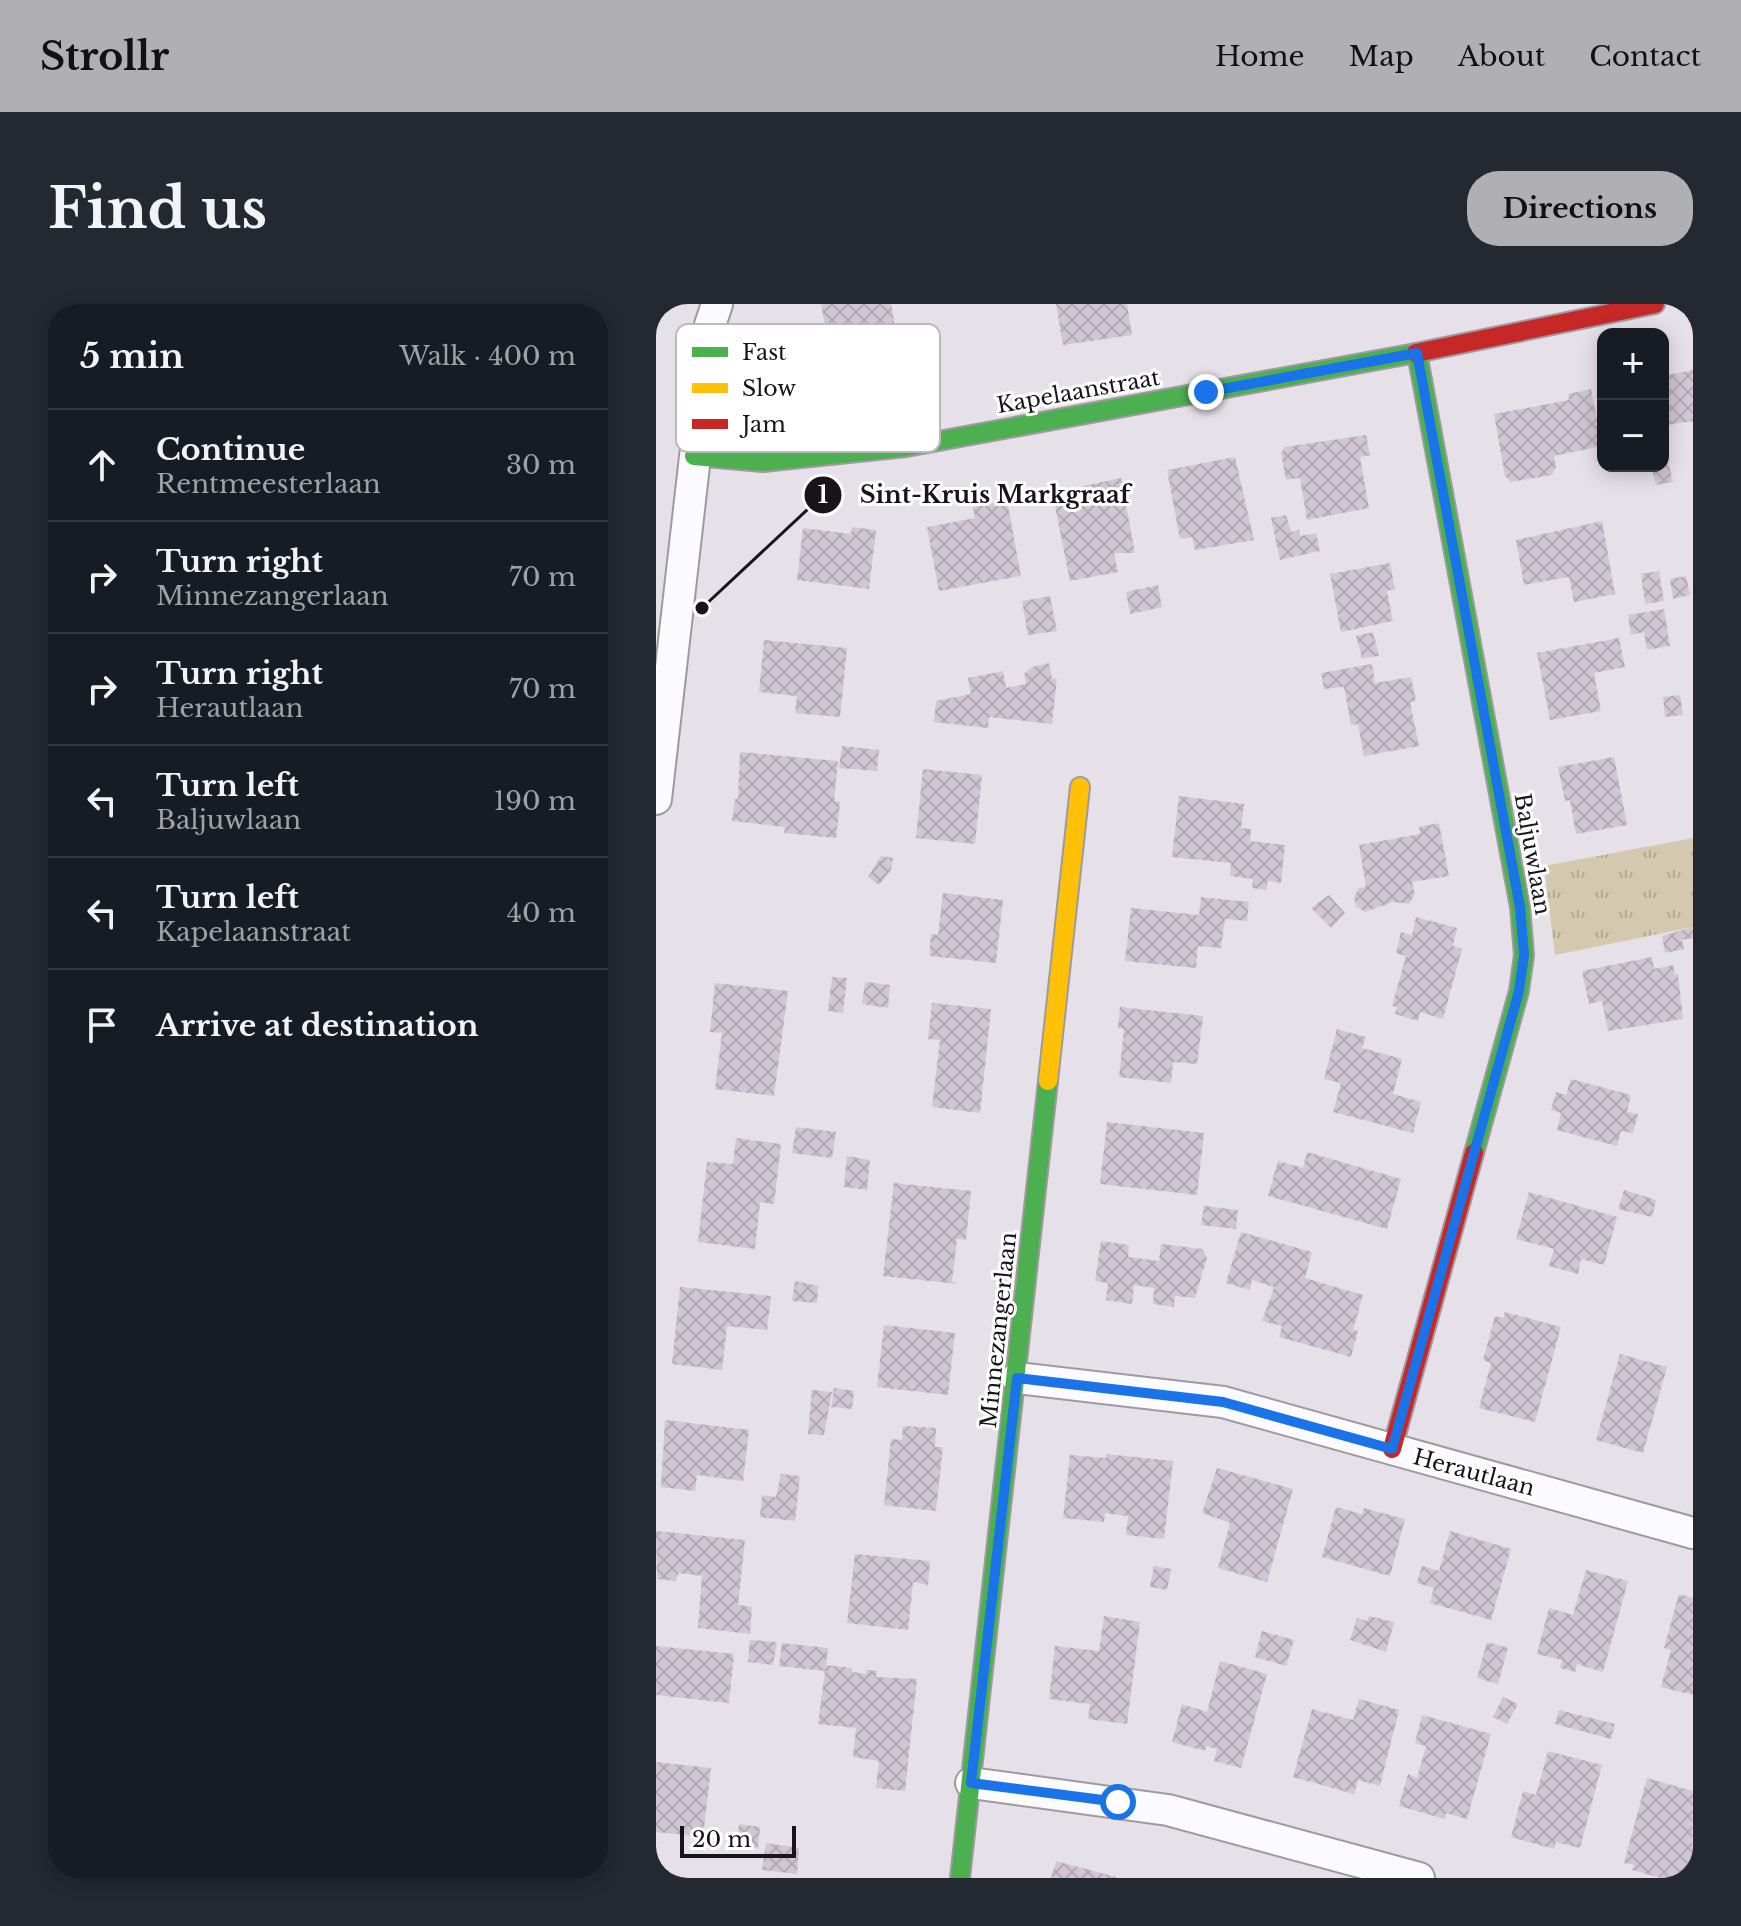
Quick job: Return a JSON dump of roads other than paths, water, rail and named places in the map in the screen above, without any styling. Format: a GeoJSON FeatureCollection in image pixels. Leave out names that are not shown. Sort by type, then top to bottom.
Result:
{"type":"FeatureCollection","features":[{"type":"Feature","properties":{"kind":"street","name":"Kapelaanstraat"},"geometry":{"type":"LineString","coordinates":[[940,441],[1417,353],[1655,304]]}},
{"type":"Feature","properties":{"kind":"street","name":"Baljuwlaan"},"geometry":{"type":"LineString","coordinates":[[1392,1449],[1519,991],[1524,955],[1520,907],[1417,353]]}},
{"type":"Feature","properties":{"kind":"street"},"geometry":{"type":"LineString","coordinates":[[657,788],[661,701],[694,452]]}},
{"type":"Feature","properties":{"kind":"street","name":"Kapelaanstraat"},"geometry":{"type":"LineString","coordinates":[[694,456],[763,462],[858,452]]}},
{"type":"Feature","properties":{"kind":"street","name":"Minnezangerlaan"},"geometry":{"type":"LineString","coordinates":[[960,1878],[1080,787]]}},
{"type":"Feature","properties":{"kind":"street","name":"Herautlaan"},"geometry":{"type":"LineString","coordinates":[[1017,1378],[1223,1402],[1693,1533]]}},
{"type":"Feature","properties":{"kind":"street"},"geometry":{"type":"LineString","coordinates":[[971,1783],[1168,1810],[1419,1878]]}},
{"type":"Feature","properties":{"kind":"place","name":"Sint-Kruis Markgraaf"},"geometry":{"type":"Point","coordinates":[702,608]}}]}
